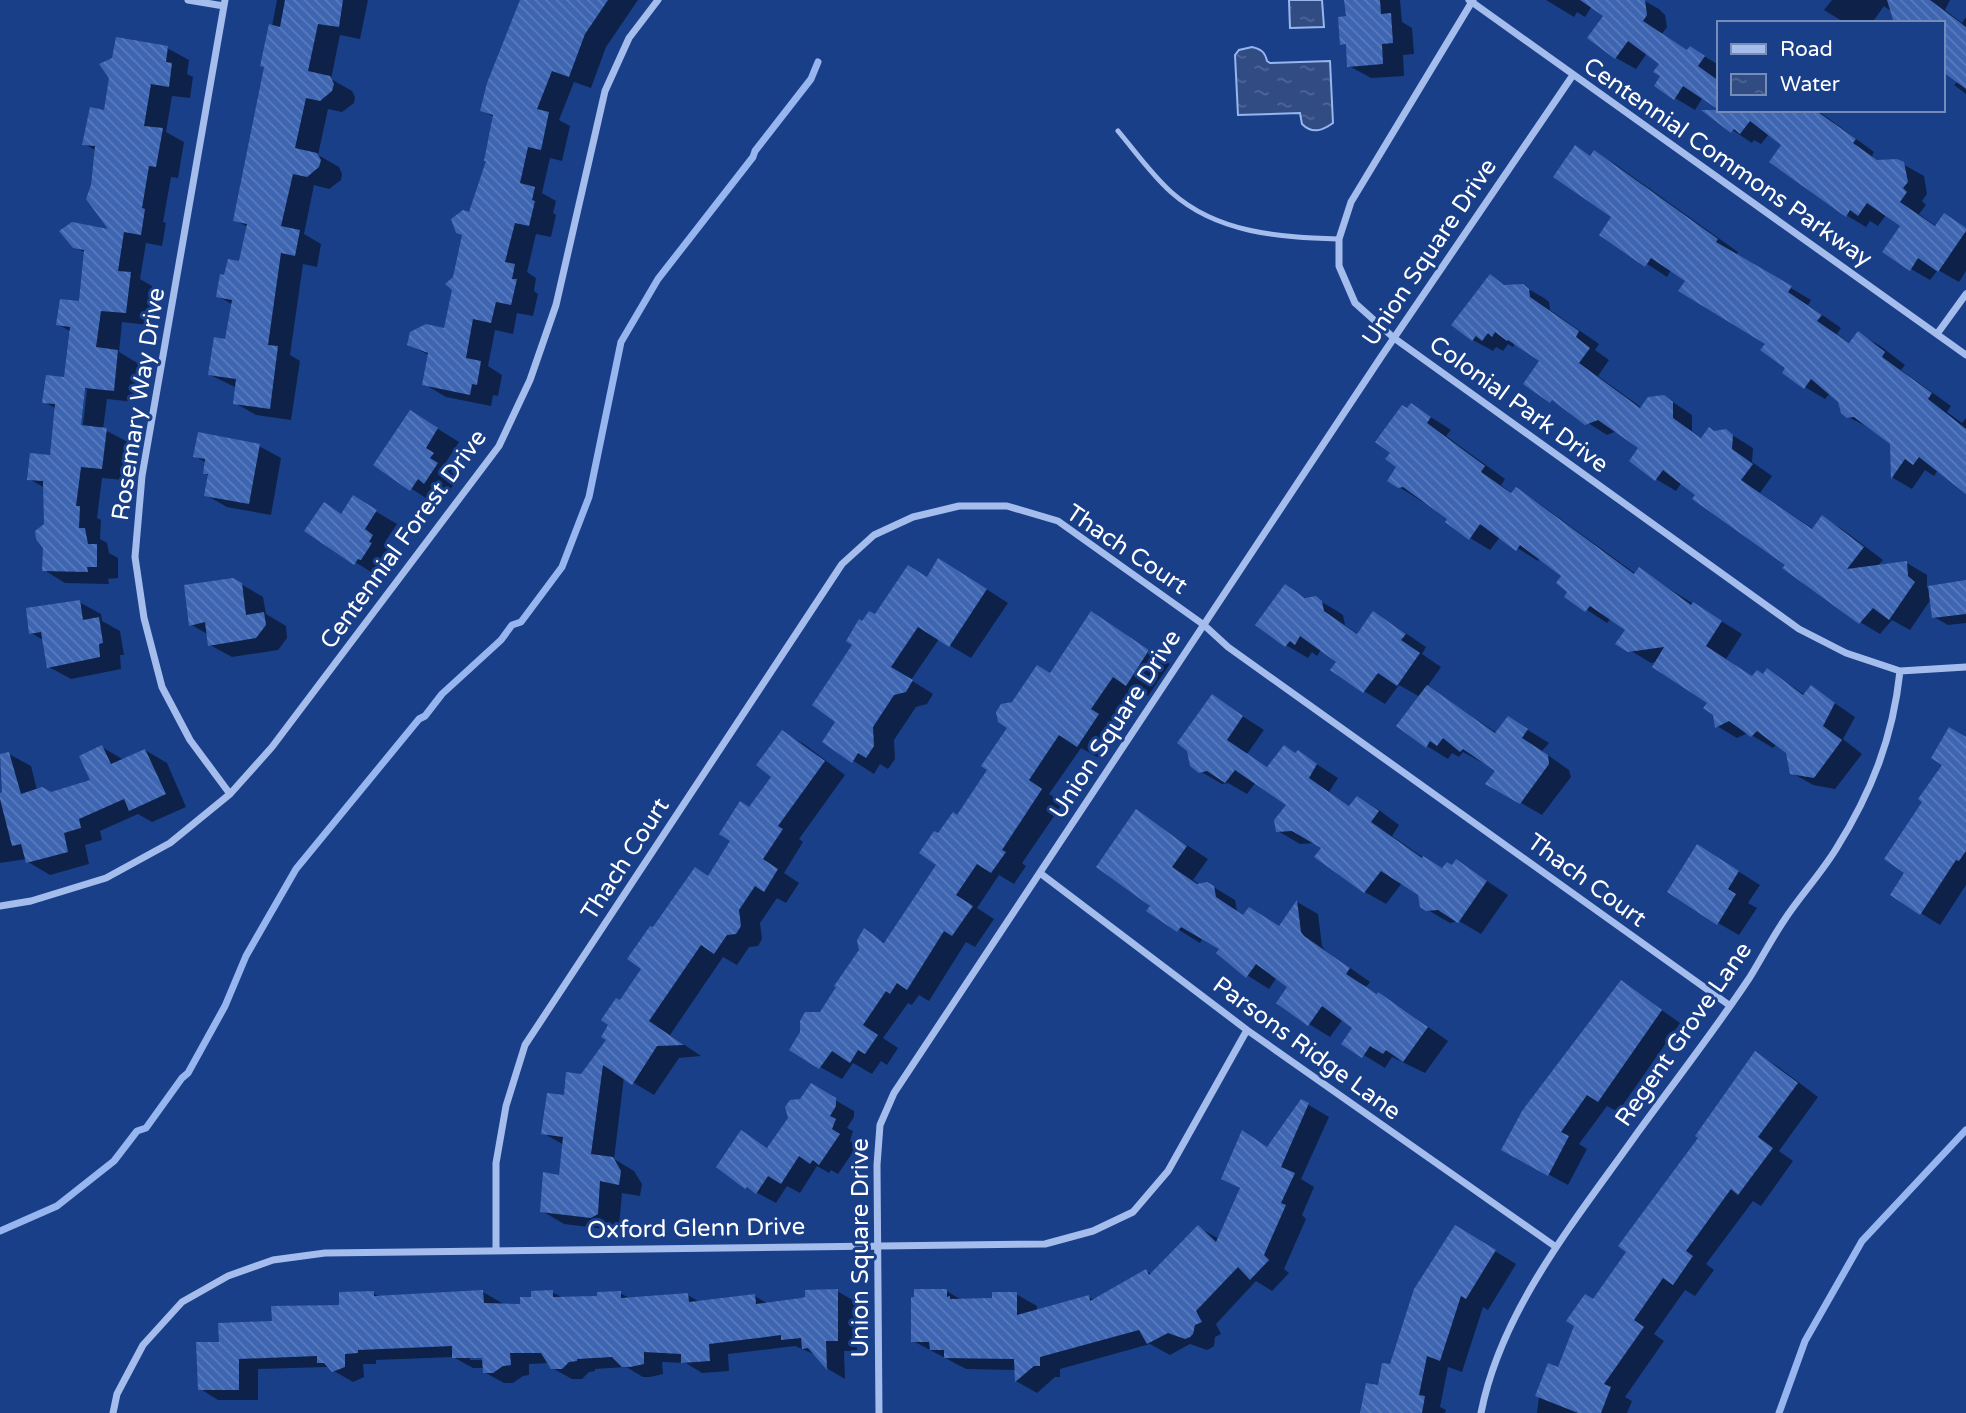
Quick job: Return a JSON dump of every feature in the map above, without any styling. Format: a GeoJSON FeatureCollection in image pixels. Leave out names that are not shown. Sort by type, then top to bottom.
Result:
{"type":"FeatureCollection","features":[{"type":"Feature","properties":{"kind":"street"},"geometry":{"type":"LineString","coordinates":[[188,0],[225,3]]}},
{"type":"Feature","properties":{"kind":"street","name":"Centennial Forest Drive"},"geometry":{"type":"LineString","coordinates":[[0,906],[31,901],[106,878],[170,843],[230,794],[272,747],[499,446],[530,380],[556,305],[605,91],[629,38],[658,0]]}},
{"type":"Feature","properties":{"kind":"street","name":"Centennial Commons Parkway"},"geometry":{"type":"LineString","coordinates":[[1471,1],[1966,355]]}},
{"type":"Feature","properties":{"kind":"street","name":"Colonial Park Drive"},"geometry":{"type":"LineString","coordinates":[[1471,1],[1351,202],[1339,239],[1339,266],[1355,303],[1394,338],[1799,629],[1846,653],[1900,671],[1966,667]]}},
{"type":"Feature","properties":{"kind":"street","name":"Rosemary Way Drive"},"geometry":{"type":"LineString","coordinates":[[225,3],[142,476],[135,557],[144,618],[162,687],[190,740],[230,794]]}},
{"type":"Feature","properties":{"kind":"street","name":"Union Square Drive"},"geometry":{"type":"LineString","coordinates":[[879,1413],[877,1165],[880,1125],[894,1093],[1394,338],[1573,75]]}},
{"type":"Feature","properties":{"kind":"street"},"geometry":{"type":"LineString","coordinates":[[1937,334],[1966,294]]}},
{"type":"Feature","properties":{"kind":"street","name":"Thach Court"},"geometry":{"type":"LineString","coordinates":[[496,1250],[496,1163],[506,1106],[525,1045],[842,564],[874,535],[914,517],[959,506],[1007,506],[1058,521],[1203,625],[1228,647],[1729,1005]]}},
{"type":"Feature","properties":{"kind":"street","name":"Regent Grove Lane"},"geometry":{"type":"LineString","coordinates":[[1481,1413],[1494,1364],[1556,1247],[1749,978],[1788,914],[1835,850],[1867,793],[1885,749],[1896,709],[1900,671]]}},
{"type":"Feature","properties":{"kind":"street","name":"Parsons Ridge Lane"},"geometry":{"type":"LineString","coordinates":[[1040,873],[1247,1030],[1556,1247]]}},
{"type":"Feature","properties":{"kind":"street","name":"Oxford Glenn Drive"},"geometry":{"type":"LineString","coordinates":[[113,1413],[117,1394],[143,1345],[182,1302],[228,1276],[273,1259],[325,1253],[1045,1244],[1093,1231],[1133,1212],[1168,1171],[1247,1030]]}},
{"type":"Feature","properties":{"kind":"lane"},"geometry":{"type":"LineString","coordinates":[[1118,131],[1172,193],[1209,217],[1245,231],[1284,237],[1339,239]]}},
{"type":"Feature","properties":{"kind":"water"},"geometry":{"type":"Polygon","coordinates":[[[1289,0],[1322,0],[1324,27],[1290,28],[1289,0]]]}},
{"type":"Feature","properties":{"kind":"water"},"geometry":{"type":"Polygon","coordinates":[[[1252,47],[1262,51],[1270,63],[1330,61],[1333,123],[1313,130],[1302,124],[1300,113],[1238,115],[1235,55],[1239,50],[1252,47]]]}},
{"type":"Feature","properties":{"kind":"building"},"geometry":{"type":"Polygon","coordinates":[[[285,0],[343,0],[339,27],[318,24],[308,71],[330,76],[334,84],[332,91],[320,101],[306,98],[295,148],[317,153],[321,160],[319,167],[307,177],[293,174],[281,226],[300,230],[295,256],[281,253],[268,345],[278,346],[270,409],[233,404],[236,379],[208,375],[214,337],[225,339],[232,300],[216,297],[220,274],[224,275],[228,259],[239,261],[247,224],[233,221],[264,67],[260,66],[269,24],[280,27],[285,0]]]}},
{"type":"Feature","properties":{"kind":"building"},"geometry":{"type":"Polygon","coordinates":[[[520,0],[608,0],[585,34],[569,77],[552,71],[537,109],[549,112],[541,150],[528,147],[520,183],[535,187],[532,200],[535,201],[529,226],[515,223],[505,262],[515,264],[512,279],[517,279],[511,305],[496,302],[491,323],[473,319],[466,358],[481,361],[477,385],[472,384],[470,395],[422,385],[428,353],[407,345],[410,332],[426,324],[444,328],[452,290],[445,284],[453,277],[462,235],[456,233],[451,219],[463,210],[469,212],[486,161],[493,115],[480,111],[487,83],[520,0]]]}},
{"type":"Feature","properties":{"kind":"building"},"geometry":{"type":"Polygon","coordinates":[[[1344,0],[1380,0],[1381,14],[1391,13],[1393,43],[1382,44],[1383,64],[1347,67],[1346,44],[1340,45],[1338,17],[1346,16],[1344,0]]]}},
{"type":"Feature","properties":{"kind":"building"},"geometry":{"type":"Polygon","coordinates":[[[1580,0],[1645,0],[1647,15],[1643,21],[1687,50],[1690,46],[1705,56],[1698,66],[1717,80],[1717,109],[1683,86],[1674,100],[1654,86],[1660,76],[1653,72],[1659,64],[1628,41],[1615,59],[1587,38],[1603,16],[1580,0]]]}},
{"type":"Feature","properties":{"kind":"building"},"geometry":{"type":"Polygon","coordinates":[[[1887,0],[1930,0],[1966,27],[1966,89],[1945,73],[1945,21],[1893,21],[1887,0]]]}},
{"type":"Feature","properties":{"kind":"building"},"geometry":{"type":"Polygon","coordinates":[[[116,37],[168,46],[166,62],[172,63],[169,87],[151,84],[144,126],[163,128],[156,167],[149,166],[142,208],[145,209],[141,235],[124,232],[118,271],[131,272],[126,313],[101,311],[96,347],[118,350],[114,391],[85,388],[81,425],[107,428],[102,469],[81,467],[76,506],[80,506],[79,528],[85,528],[88,544],[97,544],[97,567],[87,567],[88,572],[42,571],[43,548],[36,539],[35,531],[44,524],[43,481],[27,480],[30,453],[50,455],[55,404],[42,403],[46,375],[64,377],[70,327],[56,325],[60,299],[79,301],[84,250],[73,248],[59,231],[72,222],[108,229],[86,199],[91,185],[95,146],[82,145],[90,107],[104,110],[109,78],[99,64],[112,58],[116,37]]]}},
{"type":"Feature","properties":{"kind":"building"},"geometry":{"type":"Polygon","coordinates":[[[1701,110],[1818,112],[1856,139],[1853,143],[1877,160],[1897,159],[1904,162],[1908,182],[1903,188],[1907,192],[1900,202],[1935,226],[1944,213],[1966,228],[1966,231],[1938,272],[1918,258],[1910,271],[1882,252],[1900,226],[1867,203],[1858,216],[1850,210],[1846,217],[1769,162],[1781,145],[1750,121],[1740,134],[1734,129],[1731,133],[1701,110]]]}},
{"type":"Feature","properties":{"kind":"building"},"geometry":{"type":"Polygon","coordinates":[[[1575,145],[1590,156],[1594,150],[1718,239],[1716,242],[1792,286],[1788,292],[1822,315],[1817,321],[1849,343],[1858,331],[1885,352],[1882,357],[1932,393],[1928,399],[1966,429],[1966,494],[1919,457],[1913,465],[1905,459],[1891,479],[1890,444],[1854,417],[1847,418],[1841,413],[1838,402],[1811,379],[1804,389],[1782,373],[1785,368],[1760,350],[1765,344],[1678,291],[1685,281],[1651,258],[1645,267],[1599,235],[1611,217],[1553,177],[1575,145]]]}},
{"type":"Feature","properties":{"kind":"building"},"geometry":{"type":"Polygon","coordinates":[[[1490,274],[1504,285],[1523,284],[1529,289],[1530,297],[1579,331],[1576,337],[1590,348],[1579,363],[1640,408],[1648,397],[1664,395],[1673,402],[1673,418],[1701,438],[1709,427],[1714,431],[1726,429],[1733,435],[1732,449],[1753,464],[1741,480],[1812,529],[1822,515],[1864,547],[1847,569],[1907,561],[1908,576],[1915,582],[1889,620],[1873,608],[1859,624],[1782,568],[1785,565],[1692,499],[1695,495],[1663,470],[1655,481],[1629,461],[1638,448],[1598,420],[1585,425],[1552,400],[1550,403],[1523,384],[1539,361],[1495,332],[1492,337],[1488,333],[1482,341],[1476,336],[1472,341],[1451,325],[1490,274]]]}},
{"type":"Feature","properties":{"kind":"building"},"geometry":{"type":"Polygon","coordinates":[[[1411,403],[1431,417],[1427,423],[1485,466],[1481,472],[1511,493],[1516,487],[1634,574],[1639,567],[1691,605],[1693,602],[1722,621],[1706,646],[1752,676],[1757,670],[1763,674],[1767,668],[1803,695],[1811,685],[1835,703],[1823,726],[1842,740],[1814,778],[1790,774],[1786,753],[1757,731],[1751,737],[1729,721],[1715,728],[1713,715],[1703,708],[1707,703],[1652,667],[1664,647],[1628,652],[1615,644],[1625,630],[1590,606],[1585,612],[1564,597],[1567,592],[1556,583],[1561,576],[1520,545],[1516,551],[1480,524],[1469,540],[1445,522],[1447,519],[1403,487],[1398,488],[1387,481],[1396,467],[1385,459],[1390,453],[1375,442],[1402,405],[1407,408],[1411,403]]]}},
{"type":"Feature","properties":{"kind":"building"},"geometry":{"type":"Polygon","coordinates":[[[410,410],[438,428],[426,448],[434,453],[430,458],[438,463],[424,484],[418,479],[410,491],[373,465],[410,410]]]}},
{"type":"Feature","properties":{"kind":"building"},"geometry":{"type":"Polygon","coordinates":[[[198,432],[260,444],[249,504],[204,496],[208,474],[203,474],[205,459],[193,457],[198,432]]]}},
{"type":"Feature","properties":{"kind":"building"},"geometry":{"type":"Polygon","coordinates":[[[353,495],[377,510],[365,529],[373,535],[369,542],[372,543],[361,560],[358,559],[354,565],[304,531],[324,502],[341,514],[353,495]]]}},
{"type":"Feature","properties":{"kind":"building"},"geometry":{"type":"Polygon","coordinates":[[[938,558],[987,589],[949,647],[918,627],[891,667],[913,680],[906,692],[894,695],[873,727],[874,746],[866,758],[858,753],[852,763],[822,742],[835,722],[812,705],[852,645],[846,641],[859,619],[862,621],[869,611],[875,614],[908,565],[927,577],[938,558]]]}},
{"type":"Feature","properties":{"kind":"building"},"geometry":{"type":"Polygon","coordinates":[[[233,578],[242,583],[246,615],[264,612],[266,625],[256,638],[208,646],[205,622],[189,626],[184,585],[233,578]]]}},
{"type":"Feature","properties":{"kind":"building"},"geometry":{"type":"Polygon","coordinates":[[[1966,580],[1966,614],[1932,618],[1928,586],[1966,580]]]}},
{"type":"Feature","properties":{"kind":"building"},"geometry":{"type":"Polygon","coordinates":[[[1285,584],[1305,598],[1316,596],[1322,601],[1324,611],[1357,634],[1373,611],[1406,634],[1401,640],[1420,653],[1397,686],[1378,673],[1363,693],[1330,670],[1336,662],[1300,636],[1295,645],[1290,641],[1285,647],[1255,625],[1285,584]]]}},
{"type":"Feature","properties":{"kind":"building"},"geometry":{"type":"Polygon","coordinates":[[[80,600],[83,620],[99,617],[103,643],[99,644],[100,657],[47,668],[41,632],[29,634],[26,608],[80,600]]]}},
{"type":"Feature","properties":{"kind":"building"},"geometry":{"type":"Polygon","coordinates":[[[1091,611],[1149,650],[1126,686],[1113,677],[1091,709],[1099,714],[1077,747],[1059,735],[1029,780],[1042,789],[1002,850],[1006,852],[991,873],[977,864],[956,895],[973,906],[952,936],[944,931],[907,990],[897,983],[890,994],[886,991],[863,1025],[878,1035],[865,1054],[858,1050],[850,1063],[832,1051],[819,1069],[789,1050],[800,1032],[800,1021],[805,1012],[820,1012],[859,950],[857,940],[864,928],[884,943],[936,865],[919,853],[934,831],[938,833],[953,812],[957,815],[987,770],[981,766],[1007,728],[998,722],[996,712],[1001,704],[1012,702],[1037,665],[1050,673],[1091,611]]]}},
{"type":"Feature","properties":{"kind":"building"},"geometry":{"type":"Polygon","coordinates":[[[1427,685],[1495,733],[1508,716],[1528,729],[1522,738],[1548,755],[1549,764],[1520,804],[1485,784],[1495,771],[1463,749],[1460,752],[1443,738],[1437,746],[1430,741],[1426,748],[1396,726],[1427,685]]]}},
{"type":"Feature","properties":{"kind":"building"},"geometry":{"type":"Polygon","coordinates":[[[1212,694],[1243,716],[1227,740],[1267,767],[1284,745],[1295,753],[1298,750],[1317,764],[1309,778],[1349,806],[1357,796],[1379,811],[1371,822],[1422,858],[1423,856],[1442,868],[1447,862],[1452,865],[1456,859],[1487,881],[1458,923],[1438,910],[1426,911],[1420,907],[1418,895],[1381,871],[1364,893],[1314,857],[1321,848],[1292,831],[1276,832],[1274,820],[1286,805],[1235,770],[1225,783],[1207,771],[1199,773],[1190,766],[1187,751],[1177,743],[1212,694]]]}},
{"type":"Feature","properties":{"kind":"building"},"geometry":{"type":"Polygon","coordinates":[[[1949,727],[1966,737],[1966,851],[1959,861],[1956,860],[1920,915],[1890,895],[1904,873],[1884,859],[1922,802],[1918,799],[1942,765],[1931,758],[1949,727]]]}},
{"type":"Feature","properties":{"kind":"building"},"geometry":{"type":"Polygon","coordinates":[[[782,730],[825,761],[778,826],[783,829],[763,859],[778,869],[764,892],[755,886],[739,910],[741,926],[736,934],[727,935],[714,954],[701,945],[649,1021],[684,1045],[657,1046],[632,1085],[603,1065],[591,1154],[613,1157],[621,1171],[619,1185],[600,1181],[598,1214],[591,1218],[540,1212],[543,1172],[559,1175],[563,1137],[541,1134],[547,1093],[564,1095],[566,1072],[581,1074],[606,1040],[601,1037],[608,1025],[601,1020],[616,998],[620,1000],[641,969],[627,959],[695,867],[708,876],[730,841],[719,834],[740,801],[749,807],[771,777],[756,765],[782,730]]]}},
{"type":"Feature","properties":{"kind":"building"},"geometry":{"type":"Polygon","coordinates":[[[102,745],[111,764],[145,749],[166,794],[129,811],[124,799],[79,819],[81,828],[64,833],[68,852],[26,863],[21,844],[12,846],[0,799],[0,754],[9,752],[21,794],[42,787],[51,792],[90,780],[79,756],[102,745]]]}},
{"type":"Feature","properties":{"kind":"building"},"geometry":{"type":"Polygon","coordinates":[[[1136,809],[1187,846],[1172,867],[1197,884],[1207,882],[1214,886],[1216,897],[1243,915],[1249,907],[1279,926],[1297,900],[1301,932],[1304,936],[1350,968],[1346,974],[1377,994],[1378,992],[1428,1027],[1403,1062],[1386,1050],[1383,1054],[1370,1046],[1362,1058],[1341,1044],[1352,1028],[1322,1006],[1308,1026],[1276,1003],[1287,987],[1256,964],[1246,978],[1216,953],[1219,949],[1181,927],[1177,932],[1146,911],[1150,906],[1096,867],[1136,809]]]}},
{"type":"Feature","properties":{"kind":"building"},"geometry":{"type":"Polygon","coordinates":[[[1697,844],[1739,871],[1728,889],[1736,894],[1717,925],[1667,892],[1697,844]]]}},
{"type":"Feature","properties":{"kind":"building"},"geometry":{"type":"Polygon","coordinates":[[[1621,980],[1662,1010],[1598,1102],[1587,1095],[1561,1132],[1569,1136],[1548,1176],[1501,1150],[1522,1111],[1621,980]]]}},
{"type":"Feature","properties":{"kind":"building"},"geometry":{"type":"Polygon","coordinates":[[[1755,1051],[1798,1083],[1758,1137],[1773,1148],[1738,1195],[1731,1189],[1686,1251],[1693,1256],[1673,1285],[1663,1278],[1634,1320],[1644,1327],[1604,1384],[1611,1387],[1601,1413],[1578,1413],[1535,1396],[1548,1363],[1558,1367],[1574,1326],[1566,1321],[1585,1294],[1593,1299],[1626,1252],[1618,1246],[1698,1138],[1695,1136],[1755,1051]]]}},
{"type":"Feature","properties":{"kind":"building"},"geometry":{"type":"Polygon","coordinates":[[[811,1083],[836,1098],[836,1106],[830,1116],[836,1119],[832,1129],[840,1134],[819,1165],[813,1160],[810,1164],[799,1156],[781,1184],[768,1176],[756,1194],[716,1167],[741,1130],[767,1148],[788,1118],[785,1107],[790,1100],[800,1099],[811,1083]]]}},
{"type":"Feature","properties":{"kind":"building"},"geometry":{"type":"Polygon","coordinates":[[[1301,1099],[1309,1103],[1281,1167],[1295,1173],[1281,1203],[1286,1205],[1264,1255],[1269,1260],[1250,1280],[1238,1267],[1196,1311],[1202,1322],[1195,1325],[1190,1337],[1185,1339],[1168,1333],[1147,1344],[1139,1330],[1040,1357],[1040,1366],[1034,1366],[1015,1382],[1014,1359],[944,1358],[944,1350],[930,1350],[929,1342],[911,1342],[911,1297],[914,1297],[914,1289],[947,1289],[947,1297],[950,1296],[950,1299],[992,1298],[992,1292],[1017,1292],[1017,1315],[1089,1295],[1090,1301],[1146,1269],[1149,1275],[1198,1225],[1216,1242],[1240,1188],[1221,1179],[1242,1130],[1267,1147],[1301,1099]]]}},
{"type":"Feature","properties":{"kind":"building"},"geometry":{"type":"Polygon","coordinates":[[[1455,1225],[1496,1250],[1466,1299],[1461,1296],[1440,1361],[1427,1356],[1419,1395],[1425,1396],[1422,1413],[1360,1413],[1366,1383],[1378,1385],[1382,1363],[1390,1364],[1414,1289],[1455,1225]]]}},
{"type":"Feature","properties":{"kind":"building"},"geometry":{"type":"Polygon","coordinates":[[[838,1289],[838,1341],[826,1341],[827,1370],[808,1348],[802,1349],[801,1338],[781,1340],[781,1335],[709,1344],[710,1361],[681,1363],[681,1354],[644,1352],[644,1364],[630,1367],[622,1367],[612,1357],[577,1359],[562,1369],[551,1369],[541,1353],[510,1353],[511,1365],[503,1366],[493,1373],[483,1373],[482,1358],[452,1358],[452,1346],[358,1350],[358,1353],[345,1354],[345,1367],[332,1372],[324,1363],[317,1363],[317,1356],[239,1359],[239,1390],[198,1390],[196,1342],[219,1342],[218,1323],[272,1321],[271,1306],[339,1305],[339,1292],[374,1291],[374,1296],[483,1290],[484,1303],[520,1304],[520,1297],[531,1297],[531,1291],[553,1290],[553,1297],[597,1296],[597,1292],[621,1291],[621,1298],[688,1293],[689,1302],[755,1294],[756,1304],[805,1297],[805,1290],[838,1289]]]}},
{"type":"Feature","properties":{"kind":"waterway"},"geometry":{"type":"LineString","coordinates":[[0,1231],[57,1206],[114,1161],[137,1131],[146,1128],[188,1073],[225,1006],[246,956],[296,869],[419,719],[501,640],[512,625],[521,622],[562,567],[589,497],[621,342],[658,279],[811,79],[818,62]]}},
{"type":"Feature","properties":{"kind":"waterway"},"geometry":{"type":"LineString","coordinates":[[1779,1413],[1805,1341],[1862,1241],[1966,1130]]}}]}
